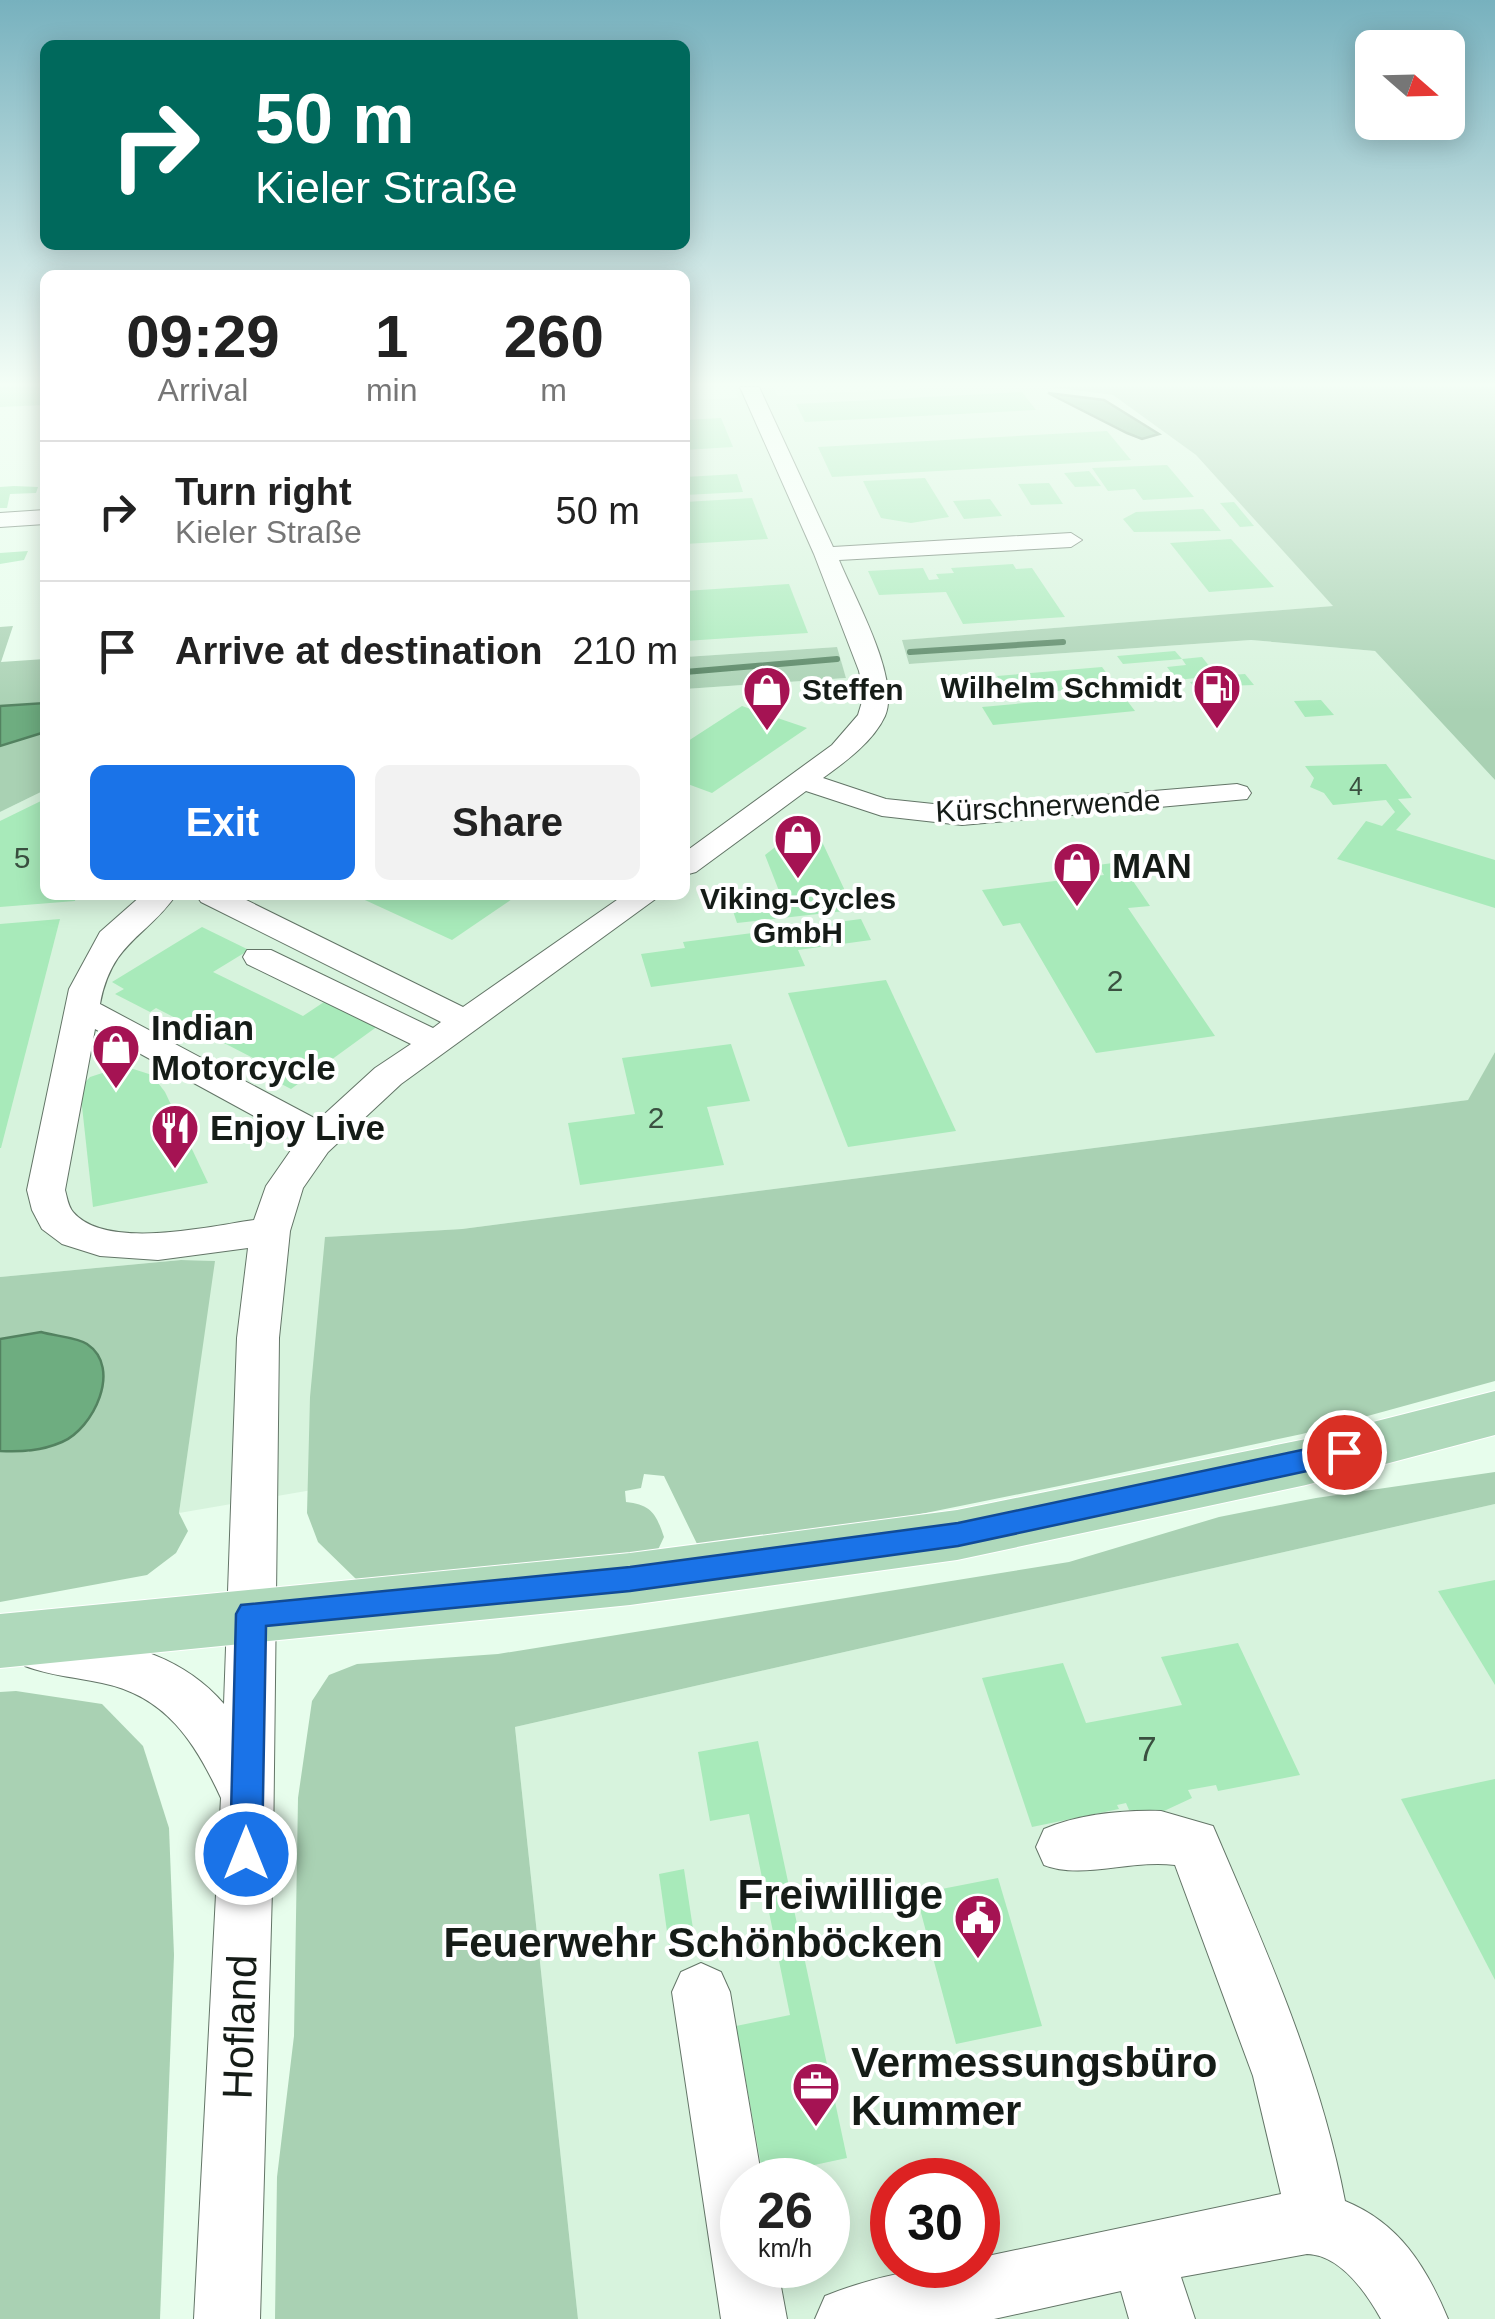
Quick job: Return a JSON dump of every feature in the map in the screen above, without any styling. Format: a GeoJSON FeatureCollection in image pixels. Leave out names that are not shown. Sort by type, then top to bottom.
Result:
{"type":"FeatureCollection","features":[{"type":"Feature","properties":{"kind":"main road"},"geometry":{"type":"LineString","coordinates":[[8,1641],[630,1579],[958,1534],[1306,1462],[1495,1413]]}},
{"type":"Feature","properties":{"kind":"street"},"geometry":{"type":"LineString","coordinates":[[690,862],[842,751],[872,717],[877,695],[872,671],[799,495]]}},
{"type":"Feature","properties":{"kind":"street"},"geometry":{"type":"LineString","coordinates":[[0,520],[40,517]]}},
{"type":"Feature","properties":{"kind":"street"},"geometry":{"type":"LineString","coordinates":[[826,554],[1072,540]]}},
{"type":"Feature","properties":{"kind":"street","name":"Kürschnerwende"},"geometry":{"type":"LineString","coordinates":[[805,780],[882,806],[962,816],[1237,793]]}},
{"type":"Feature","properties":{"kind":"street"},"geometry":{"type":"LineString","coordinates":[[154,900],[110,939],[82,1008],[46,1190],[54,1218],[81,1236],[120,1246],[184,1244],[270,1231]]}},
{"type":"Feature","properties":{"kind":"street"},"geometry":{"type":"LineString","coordinates":[[222,900],[468,1022]]}},
{"type":"Feature","properties":{"kind":"street","name":"Hofland"},"geometry":{"type":"LineString","coordinates":[[227,2319],[258,1338],[270,1231],[286,1186],[322,1137],[388,1076],[638,900]]}},
{"type":"Feature","properties":{"kind":"street"},"geometry":{"type":"LineString","coordinates":[[292,972],[324,953]]}},
{"type":"Feature","properties":{"kind":"street"},"geometry":{"type":"LineString","coordinates":[[259,957],[437,1043]]}},
{"type":"Feature","properties":{"kind":"street"},"geometry":{"type":"LineString","coordinates":[[82,1008],[322,1137]]}},
{"type":"Feature","properties":{"kind":"street"},"geometry":{"type":"LineString","coordinates":[[8,1641],[54,1656],[96,1660],[147,1672],[174,1688],[213,1724],[246,1794]]}},
{"type":"Feature","properties":{"kind":"street"},"geometry":{"type":"LineString","coordinates":[[1063,1847],[1142,1834],[1172,1836],[1194,1844],[1271,2036],[1297,2118],[1316,2222]]}},
{"type":"Feature","properties":{"kind":"street"},"geometry":{"type":"LineString","coordinates":[[701,1992],[727,2158]]}},
{"type":"Feature","properties":{"kind":"street"},"geometry":{"type":"LineString","coordinates":[[848,2319],[1142,2254],[1316,2222],[1367,2246],[1405,2295],[1415,2319]]}},
{"type":"Feature","properties":{"kind":"street"},"geometry":{"type":"LineString","coordinates":[[1142,2254],[1162,2319]]}},
{"type":"Feature","properties":{"kind":"street"},"geometry":{"type":"LineString","coordinates":[[749,2288],[754,2319]]}},
{"type":"Feature","properties":{"kind":"shaded area"},"geometry":{"type":"Polygon","coordinates":[[[690,495],[1233,495],[1334,606],[903,640],[909,664],[1251,640],[1375,651],[1495,780],[1495,1052],[1469,1100],[462,1229],[326,1237],[312,1490],[179,1513],[214,1261],[181,1260],[0,1277],[0,812],[40,792],[40,900],[690,900],[690,689],[846,678],[836,647],[690,657],[690,495]]]}},
{"type":"Feature","properties":{"kind":"shaded area"},"geometry":{"type":"Polygon","coordinates":[[[1232,495],[1495,495],[1495,780],[1375,651],[1251,640],[909,664],[902,640],[1333,606],[1232,495]]]}},
{"type":"Feature","properties":{"kind":"shaded area"},"geometry":{"type":"Polygon","coordinates":[[[13,626],[1,662],[40,659],[40,703],[0,706],[0,627],[13,626]]]}},
{"type":"Feature","properties":{"kind":"shaded area"},"geometry":{"type":"Polygon","coordinates":[[[837,647],[846,678],[690,689],[690,657],[837,647]]]}},
{"type":"Feature","properties":{"kind":"shaded area"},"geometry":{"type":"Polygon","coordinates":[[[40,703],[40,734],[0,746],[0,706],[40,703]]]}},
{"type":"Feature","properties":{"kind":"shaded area"},"geometry":{"type":"Polygon","coordinates":[[[40,734],[40,792],[0,812],[0,746],[40,734]]]}},
{"type":"Feature","properties":{"kind":"shaded area"},"geometry":{"type":"Polygon","coordinates":[[[1495,1052],[1495,1381],[1302,1434],[1059,1486],[896,1519],[700,1550],[664,1476],[644,1474],[641,1488],[625,1491],[626,1502],[647,1508],[658,1522],[664,1537],[655,1556],[357,1580],[318,1542],[307,1513],[310,1397],[325,1237],[462,1229],[1468,1100],[1495,1052]]]}},
{"type":"Feature","properties":{"kind":"shaded area"},"geometry":{"type":"Polygon","coordinates":[[[181,1260],[215,1261],[179,1513],[188,1531],[176,1553],[147,1575],[0,1602],[0,1451],[29,1452],[41,1332],[0,1339],[0,1277],[181,1260]]]}},
{"type":"Feature","properties":{"kind":"shaded area"},"geometry":{"type":"Polygon","coordinates":[[[41,1332],[87,1344],[98,1355],[103,1368],[100,1397],[84,1425],[62,1442],[31,1450],[0,1451],[0,1339],[41,1332]]]}},
{"type":"Feature","properties":{"kind":"shaded area"},"geometry":{"type":"Polygon","coordinates":[[[1495,1472],[1495,1504],[515,1727],[578,2319],[275,2319],[277,2177],[294,2036],[298,1798],[312,1701],[329,1675],[357,1664],[498,1654],[1069,1562],[1219,1517],[1316,1498],[1495,1472]]]}},
{"type":"Feature","properties":{"kind":"shaded area"},"geometry":{"type":"Polygon","coordinates":[[[1495,1504],[1495,2319],[578,2319],[515,1727],[1495,1504]]]}},
{"type":"Feature","properties":{"kind":"shaded area"},"geometry":{"type":"Polygon","coordinates":[[[0,1692],[102,1704],[143,1746],[169,1828],[174,1955],[160,2319],[0,2319],[0,1692]]]}},
{"type":"Feature","properties":{"kind":"building"},"geometry":{"type":"Polygon","coordinates":[[[0,495],[10,495],[7,508],[0,508],[0,495]]]}},
{"type":"Feature","properties":{"kind":"building"},"geometry":{"type":"Polygon","coordinates":[[[870,495],[936,495],[949,517],[911,523],[881,518],[870,495]]]}},
{"type":"Feature","properties":{"kind":"building"},"geometry":{"type":"Polygon","coordinates":[[[1025,495],[1057,495],[1063,504],[1031,505],[1025,495]]]}},
{"type":"Feature","properties":{"kind":"building"},"geometry":{"type":"Polygon","coordinates":[[[1140,495],[1194,497],[1143,500],[1140,495]]]}},
{"type":"Feature","properties":{"kind":"building"},"geometry":{"type":"Polygon","coordinates":[[[752,498],[768,539],[690,544],[690,502],[752,498]]]}},
{"type":"Feature","properties":{"kind":"building"},"geometry":{"type":"Polygon","coordinates":[[[990,499],[1002,516],[964,519],[953,501],[990,499]]]}},
{"type":"Feature","properties":{"kind":"building"},"geometry":{"type":"Polygon","coordinates":[[[1234,502],[1254,526],[1240,527],[1220,503],[1234,502]]]}},
{"type":"Feature","properties":{"kind":"building"},"geometry":{"type":"Polygon","coordinates":[[[1203,509],[1221,531],[1134,532],[1123,519],[1136,512],[1203,509]]]}},
{"type":"Feature","properties":{"kind":"building"},"geometry":{"type":"Polygon","coordinates":[[[1231,539],[1274,587],[1209,592],[1170,543],[1231,539]]]}},
{"type":"Feature","properties":{"kind":"building"},"geometry":{"type":"Polygon","coordinates":[[[28,551],[24,560],[0,564],[0,553],[28,551]]]}},
{"type":"Feature","properties":{"kind":"building"},"geometry":{"type":"Polygon","coordinates":[[[1013,564],[1016,569],[1032,568],[1065,617],[963,624],[946,592],[879,595],[868,571],[923,568],[929,580],[939,579],[936,574],[954,573],[951,568],[1013,564]]]}},
{"type":"Feature","properties":{"kind":"building"},"geometry":{"type":"Polygon","coordinates":[[[789,584],[808,633],[690,641],[690,591],[789,584]]]}},
{"type":"Feature","properties":{"kind":"building"},"geometry":{"type":"Polygon","coordinates":[[[1175,651],[1182,659],[1123,664],[1117,656],[1175,651]]]}},
{"type":"Feature","properties":{"kind":"building"},"geometry":{"type":"Polygon","coordinates":[[[1202,657],[1217,676],[1245,674],[1254,685],[1194,687],[1190,682],[1199,681],[1196,678],[1177,680],[1167,667],[1186,665],[1182,659],[1202,657]]]}},
{"type":"Feature","properties":{"kind":"building"},"geometry":{"type":"Polygon","coordinates":[[[1102,667],[1116,686],[1010,695],[997,676],[1102,667]]]}},
{"type":"Feature","properties":{"kind":"building"},"geometry":{"type":"Polygon","coordinates":[[[1122,694],[1135,711],[993,725],[982,707],[1122,694]]]}},
{"type":"Feature","properties":{"kind":"building"},"geometry":{"type":"Polygon","coordinates":[[[1321,700],[1334,715],[1305,717],[1294,701],[1321,700]]]}},
{"type":"Feature","properties":{"kind":"building"},"geometry":{"type":"Polygon","coordinates":[[[742,706],[807,728],[712,793],[690,785],[690,740],[742,706]]]}},
{"type":"Feature","properties":{"kind":"building"},"geometry":{"type":"Polygon","coordinates":[[[1386,764],[1412,798],[1398,799],[1411,814],[1396,830],[1495,860],[1495,908],[1337,859],[1366,821],[1382,826],[1395,812],[1386,800],[1333,805],[1324,793],[1310,787],[1314,778],[1305,766],[1386,764]]]}},
{"type":"Feature","properties":{"kind":"building"},"geometry":{"type":"Polygon","coordinates":[[[40,801],[40,900],[75,901],[0,907],[0,821],[40,801]]]}},
{"type":"Feature","properties":{"kind":"building"},"geometry":{"type":"Polygon","coordinates":[[[817,831],[854,910],[737,923],[730,902],[781,896],[765,855],[792,834],[817,831]]]}},
{"type":"Feature","properties":{"kind":"building"},"geometry":{"type":"Polygon","coordinates":[[[1120,862],[1150,906],[1128,908],[1215,1036],[1096,1053],[1020,923],[1003,926],[982,890],[1104,875],[1098,865],[1120,862]]]}},
{"type":"Feature","properties":{"kind":"building"},"geometry":{"type":"Polygon","coordinates":[[[365,900],[511,900],[452,940],[365,900]]]}},
{"type":"Feature","properties":{"kind":"building"},"geometry":{"type":"Polygon","coordinates":[[[60,919],[1,1148],[0,1148],[0,924],[60,919]]]}},
{"type":"Feature","properties":{"kind":"building"},"geometry":{"type":"Polygon","coordinates":[[[861,919],[871,940],[798,950],[805,966],[651,987],[641,954],[685,948],[683,942],[861,919]]]}},
{"type":"Feature","properties":{"kind":"building"},"geometry":{"type":"Polygon","coordinates":[[[202,927],[249,950],[213,972],[303,1016],[330,998],[382,1023],[291,1089],[252,1069],[261,1062],[156,1008],[150,1012],[115,994],[124,989],[112,982],[202,927]]]}},
{"type":"Feature","properties":{"kind":"building"},"geometry":{"type":"Polygon","coordinates":[[[886,980],[956,1131],[848,1147],[788,993],[886,980]]]}},
{"type":"Feature","properties":{"kind":"building"},"geometry":{"type":"Polygon","coordinates":[[[731,1044],[750,1101],[707,1107],[724,1165],[580,1185],[568,1123],[635,1114],[622,1058],[731,1044]]]}},
{"type":"Feature","properties":{"kind":"building"},"geometry":{"type":"Polygon","coordinates":[[[124,1066],[152,1075],[165,1092],[208,1183],[93,1207],[80,1088],[90,1077],[124,1066]]]}},
{"type":"Feature","properties":{"kind":"building"},"geometry":{"type":"Polygon","coordinates":[[[1495,1580],[1495,1685],[1438,1591],[1495,1580]]]}},
{"type":"Feature","properties":{"kind":"building"},"geometry":{"type":"Polygon","coordinates":[[[1238,1643],[1300,1775],[1218,1791],[1216,1785],[1188,1790],[1192,1798],[1164,1811],[1129,1810],[1126,1803],[1117,1805],[1119,1809],[1032,1827],[982,1678],[1063,1663],[1086,1723],[1182,1705],[1161,1657],[1238,1643]]]}},
{"type":"Feature","properties":{"kind":"building"},"geometry":{"type":"Polygon","coordinates":[[[758,1741],[847,2158],[760,2158],[736,2026],[790,2015],[749,1814],[710,1821],[698,1752],[758,1741]]]}},
{"type":"Feature","properties":{"kind":"building"},"geometry":{"type":"Polygon","coordinates":[[[1495,1779],[1495,1980],[1401,1799],[1495,1779]]]}},
{"type":"Feature","properties":{"kind":"building"},"geometry":{"type":"Polygon","coordinates":[[[684,1869],[695,1942],[669,1946],[659,1874],[684,1869]]]}},
{"type":"Feature","properties":{"kind":"building","name":"Freiwillige Feuerwehr Schönböcken"},"geometry":{"type":"Polygon","coordinates":[[[998,1878],[1042,2026],[956,2044],[916,1894],[998,1878]]]}},
{"type":"Feature","properties":{"kind":"waterway"},"geometry":{"type":"LineString","coordinates":[[910,652],[1063,642]]}},
{"type":"Feature","properties":{"kind":"waterway"},"geometry":{"type":"LineString","coordinates":[[690,672],[837,659]]}},
{"type":"Feature","properties":{"kind":"place","name":"Wilhelm Schmidt"},"geometry":{"type":"Point","coordinates":[1217,730]}},
{"type":"Feature","properties":{"kind":"place","name":"Steffen"},"geometry":{"type":"Point","coordinates":[767,732]}},
{"type":"Feature","properties":{"kind":"place","name":"Viking-Cycles GmbH"},"geometry":{"type":"Point","coordinates":[798,880]}},
{"type":"Feature","properties":{"kind":"place","name":"MAN"},"geometry":{"type":"Point","coordinates":[1077,908]}},
{"type":"Feature","properties":{"kind":"place","name":"Indian Motorcycle"},"geometry":{"type":"Point","coordinates":[116,1090]}},
{"type":"Feature","properties":{"kind":"place","name":"Enjoy Live"},"geometry":{"type":"Point","coordinates":[175,1170]}},
{"type":"Feature","properties":{"kind":"place","name":"Freiwillige Feuerwehr Schönböcken"},"geometry":{"type":"Point","coordinates":[978,1960]}},
{"type":"Feature","properties":{"kind":"place","name":"Vermessungsbüro Kummer"},"geometry":{"type":"Point","coordinates":[816,2128]}},
{"type":"Feature","properties":{"kind":"route"},"geometry":{"type":"LineString","coordinates":[[246,1854],[251,1614],[630,1579],[958,1534],[1344,1452]]}}]}
